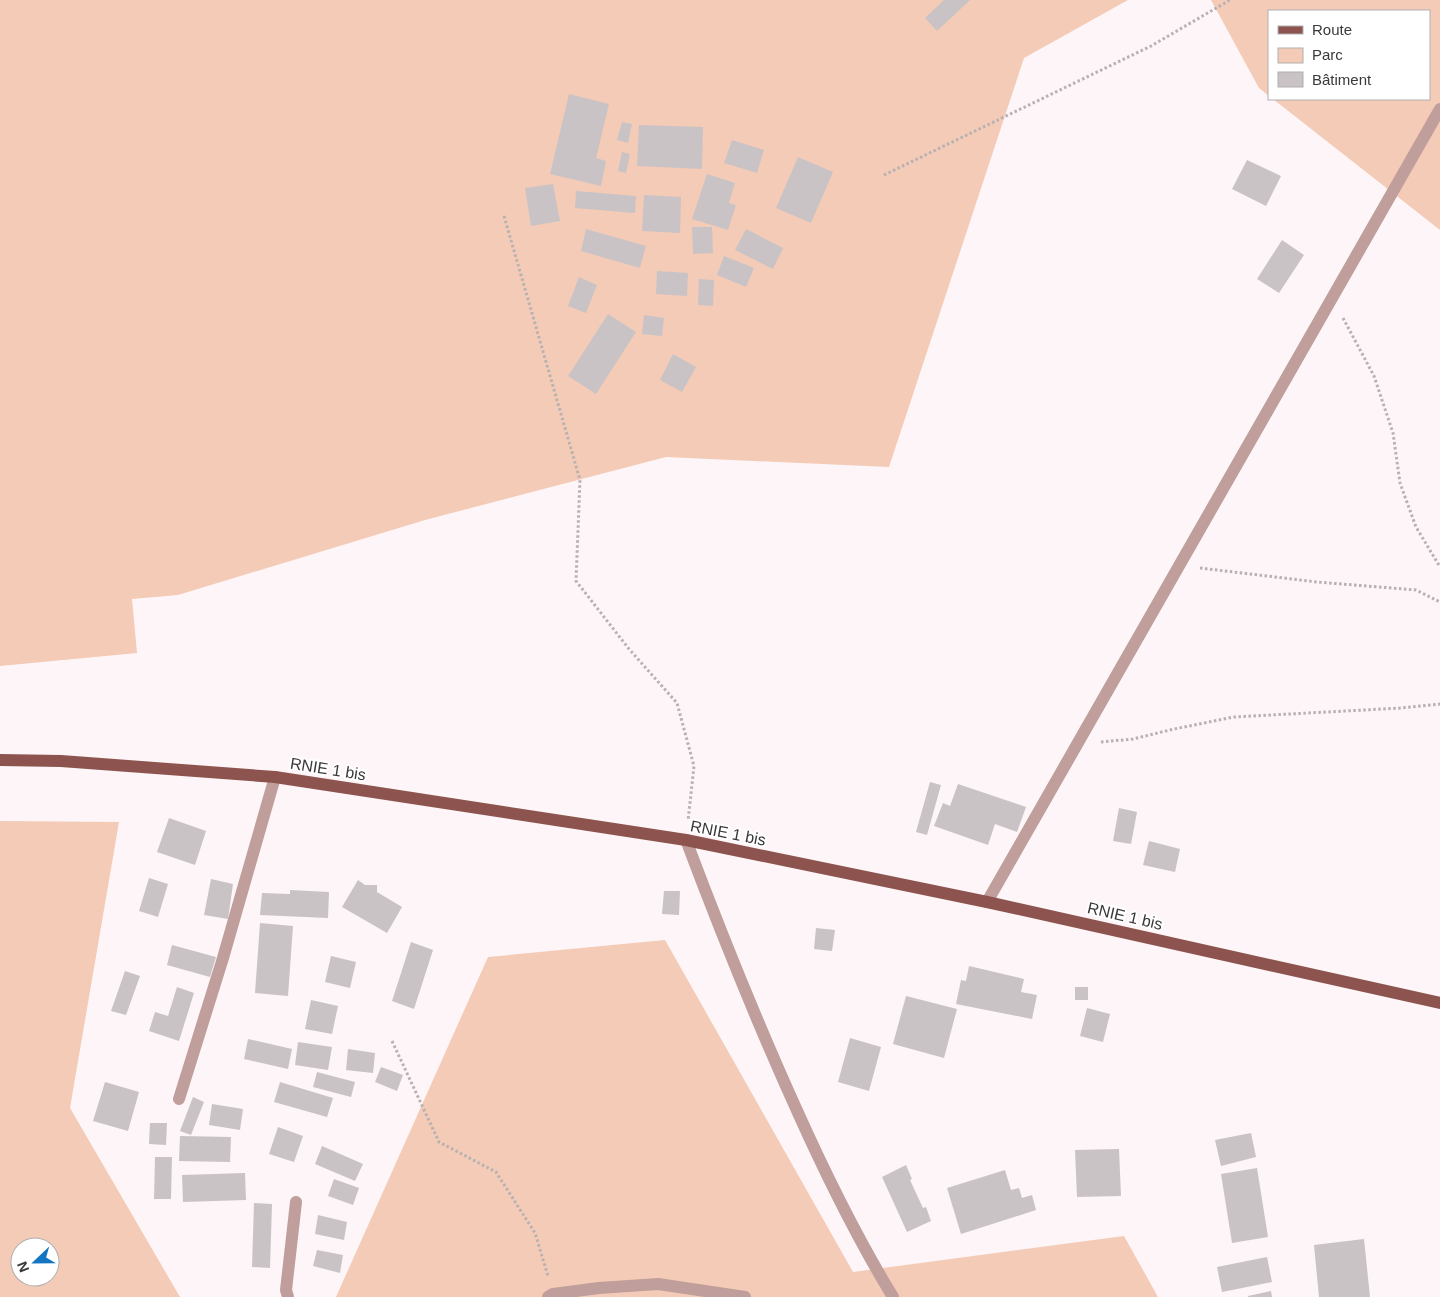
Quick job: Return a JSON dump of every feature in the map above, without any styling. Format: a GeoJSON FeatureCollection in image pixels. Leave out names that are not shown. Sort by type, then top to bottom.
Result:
{"type":"FeatureCollection","features":[{"type":"Feature","properties":{"kind":"main road","name":"RNIE 1 bis"},"geometry":{"type":"LineString","coordinates":[[0,760],[61,761],[275,777],[686,840],[987,902],[1440,1003]]}},
{"type":"Feature","properties":{"kind":"street"},"geometry":{"type":"LineString","coordinates":[[987,902],[1440,109]]}},
{"type":"Feature","properties":{"kind":"street"},"geometry":{"type":"LineString","coordinates":[[179,1099],[223,958],[275,777]]}},
{"type":"Feature","properties":{"kind":"street"},"geometry":{"type":"LineString","coordinates":[[686,840],[768,1048],[845,1213],[892,1297]]}},
{"type":"Feature","properties":{"kind":"street"},"geometry":{"type":"LineString","coordinates":[[288,1297],[286,1290],[296,1202]]}},
{"type":"Feature","properties":{"kind":"street"},"geometry":{"type":"LineString","coordinates":[[550,1295],[599,1288],[658,1284],[746,1297]]}},
{"type":"Feature","properties":{"kind":"path"},"geometry":{"type":"LineString","coordinates":[[884,175],[1151,46],[1230,0]]}},
{"type":"Feature","properties":{"kind":"path"},"geometry":{"type":"LineString","coordinates":[[504,216],[580,480],[576,581],[629,649],[677,702],[694,766],[686,840]]}},
{"type":"Feature","properties":{"kind":"path"},"geometry":{"type":"LineString","coordinates":[[1333,298],[1374,376],[1393,433],[1400,483],[1416,528],[1440,567]]}},
{"type":"Feature","properties":{"kind":"path"},"geometry":{"type":"LineString","coordinates":[[1180,566],[1316,582],[1416,590],[1440,602]]}},
{"type":"Feature","properties":{"kind":"path"},"geometry":{"type":"LineString","coordinates":[[1076,745],[1133,739],[1234,717],[1401,708],[1440,704]]}},
{"type":"Feature","properties":{"kind":"path"},"geometry":{"type":"LineString","coordinates":[[392,1041],[439,1142],[496,1172],[535,1233],[550,1295]]}},
{"type":"Feature","properties":{"kind":"green space"},"geometry":{"type":"Polygon","coordinates":[[[0,0],[1128,0],[1024,58],[889,467],[666,457],[425,520],[178,595],[132,599],[137,653],[0,666],[0,0]]]}},
{"type":"Feature","properties":{"kind":"green space"},"geometry":{"type":"Polygon","coordinates":[[[1211,0],[1440,0],[1440,230],[1274,100],[1430,100],[1430,10],[1268,10],[1268,95],[1259,88],[1211,0]]]}},
{"type":"Feature","properties":{"kind":"green space"},"geometry":{"type":"Polygon","coordinates":[[[0,821],[119,822],[70,1108],[180,1297],[0,1297],[0,821]]]}},
{"type":"Feature","properties":{"kind":"green space"},"geometry":{"type":"Polygon","coordinates":[[[665,940],[853,1272],[1124,1236],[1158,1297],[336,1297],[488,957],[665,940]]]}},
{"type":"Feature","properties":{"kind":"building"},"geometry":{"type":"Polygon","coordinates":[[[944,0],[970,0],[937,31],[925,18],[944,0]]]}},
{"type":"Feature","properties":{"kind":"building"},"geometry":{"type":"Polygon","coordinates":[[[569,94],[609,104],[596,158],[606,161],[601,186],[550,174],[569,94]]]}},
{"type":"Feature","properties":{"kind":"building"},"geometry":{"type":"Polygon","coordinates":[[[622,122],[632,124],[628,143],[617,140],[622,122]]]}},
{"type":"Feature","properties":{"kind":"building"},"geometry":{"type":"Polygon","coordinates":[[[639,125],[703,127],[702,169],[637,166],[639,125]]]}},
{"type":"Feature","properties":{"kind":"building"},"geometry":{"type":"Polygon","coordinates":[[[732,140],[764,150],[757,173],[724,163],[732,140]]]}},
{"type":"Feature","properties":{"kind":"building"},"geometry":{"type":"Polygon","coordinates":[[[622,152],[630,154],[626,173],[618,171],[622,152]]]}},
{"type":"Feature","properties":{"kind":"building"},"geometry":{"type":"Polygon","coordinates":[[[798,157],[833,172],[811,223],[776,208],[798,157]]]}},
{"type":"Feature","properties":{"kind":"building"},"geometry":{"type":"Polygon","coordinates":[[[1247,160],[1281,176],[1266,206],[1232,189],[1247,160]]]}},
{"type":"Feature","properties":{"kind":"building"},"geometry":{"type":"Polygon","coordinates":[[[707,174],[735,183],[729,203],[736,205],[728,230],[692,219],[707,174]]]}},
{"type":"Feature","properties":{"kind":"building"},"geometry":{"type":"Polygon","coordinates":[[[553,184],[560,221],[531,226],[525,188],[553,184]]]}},
{"type":"Feature","properties":{"kind":"building"},"geometry":{"type":"Polygon","coordinates":[[[576,191],[636,196],[635,213],[575,208],[576,191]]]}},
{"type":"Feature","properties":{"kind":"building"},"geometry":{"type":"Polygon","coordinates":[[[644,195],[681,197],[680,233],[642,231],[644,195]]]}},
{"type":"Feature","properties":{"kind":"building"},"geometry":{"type":"Polygon","coordinates":[[[692,227],[712,227],[713,253],[693,254],[692,227]]]}},
{"type":"Feature","properties":{"kind":"building"},"geometry":{"type":"Polygon","coordinates":[[[586,229],[646,246],[640,268],[581,251],[586,229]]]}},
{"type":"Feature","properties":{"kind":"building"},"geometry":{"type":"Polygon","coordinates":[[[746,229],[783,248],[773,269],[735,250],[746,229]]]}},
{"type":"Feature","properties":{"kind":"building"},"geometry":{"type":"Polygon","coordinates":[[[1282,240],[1304,255],[1279,293],[1257,279],[1282,240]]]}},
{"type":"Feature","properties":{"kind":"building"},"geometry":{"type":"Polygon","coordinates":[[[724,256],[754,268],[746,287],[717,275],[724,256]]]}},
{"type":"Feature","properties":{"kind":"building"},"geometry":{"type":"Polygon","coordinates":[[[657,271],[688,273],[687,296],[656,294],[657,271]]]}},
{"type":"Feature","properties":{"kind":"building"},"geometry":{"type":"Polygon","coordinates":[[[579,277],[597,285],[586,313],[568,306],[579,277]]]}},
{"type":"Feature","properties":{"kind":"building"},"geometry":{"type":"Polygon","coordinates":[[[699,279],[714,280],[713,306],[698,305],[699,279]]]}},
{"type":"Feature","properties":{"kind":"building"},"geometry":{"type":"Polygon","coordinates":[[[608,314],[636,332],[596,394],[568,376],[608,314]]]}},
{"type":"Feature","properties":{"kind":"building"},"geometry":{"type":"Polygon","coordinates":[[[644,315],[664,318],[662,336],[642,334],[644,315]]]}},
{"type":"Feature","properties":{"kind":"building"},"geometry":{"type":"Polygon","coordinates":[[[673,354],[696,367],[682,392],[660,380],[673,354]]]}},
{"type":"Feature","properties":{"kind":"building"},"geometry":{"type":"Polygon","coordinates":[[[930,782],[941,785],[927,835],[916,832],[930,782]]]}},
{"type":"Feature","properties":{"kind":"building"},"geometry":{"type":"Polygon","coordinates":[[[958,784],[1026,807],[1017,832],[995,824],[988,845],[934,826],[943,803],[950,806],[958,784]]]}},
{"type":"Feature","properties":{"kind":"building"},"geometry":{"type":"Polygon","coordinates":[[[1119,808],[1137,812],[1131,844],[1113,841],[1119,808]]]}},
{"type":"Feature","properties":{"kind":"building"},"geometry":{"type":"Polygon","coordinates":[[[169,818],[206,831],[195,865],[157,852],[169,818]]]}},
{"type":"Feature","properties":{"kind":"building"},"geometry":{"type":"Polygon","coordinates":[[[1149,841],[1180,849],[1175,872],[1143,865],[1149,841]]]}},
{"type":"Feature","properties":{"kind":"building"},"geometry":{"type":"Polygon","coordinates":[[[149,878],[168,884],[158,917],[139,911],[149,878]]]}},
{"type":"Feature","properties":{"kind":"building"},"geometry":{"type":"Polygon","coordinates":[[[211,879],[233,884],[228,919],[204,915],[211,879]]]}},
{"type":"Feature","properties":{"kind":"building"},"geometry":{"type":"Polygon","coordinates":[[[358,880],[365,885],[377,885],[377,892],[402,907],[387,933],[342,907],[358,880]]]}},
{"type":"Feature","properties":{"kind":"building"},"geometry":{"type":"Polygon","coordinates":[[[290,890],[329,892],[328,918],[260,915],[262,893],[290,894],[290,890]]]}},
{"type":"Feature","properties":{"kind":"building"},"geometry":{"type":"Polygon","coordinates":[[[664,891],[680,891],[679,915],[662,914],[664,891]]]}},
{"type":"Feature","properties":{"kind":"building"},"geometry":{"type":"Polygon","coordinates":[[[260,923],[293,926],[288,996],[255,993],[260,923]]]}},
{"type":"Feature","properties":{"kind":"building"},"geometry":{"type":"Polygon","coordinates":[[[816,928],[835,930],[832,951],[814,949],[816,928]]]}},
{"type":"Feature","properties":{"kind":"building"},"geometry":{"type":"Polygon","coordinates":[[[411,942],[433,950],[414,1009],[392,1001],[411,942]]]}},
{"type":"Feature","properties":{"kind":"building"},"geometry":{"type":"Polygon","coordinates":[[[172,945],[216,957],[210,977],[167,965],[172,945]]]}},
{"type":"Feature","properties":{"kind":"building"},"geometry":{"type":"Polygon","coordinates":[[[331,956],[356,962],[350,988],[325,982],[331,956]]]}},
{"type":"Feature","properties":{"kind":"building"},"geometry":{"type":"Polygon","coordinates":[[[969,966],[1024,979],[1021,992],[1037,995],[1032,1019],[956,1004],[961,980],[966,981],[969,966]]]}},
{"type":"Feature","properties":{"kind":"building"},"geometry":{"type":"Polygon","coordinates":[[[125,971],[140,976],[126,1015],[111,1011],[125,971]]]}},
{"type":"Feature","properties":{"kind":"building"},"geometry":{"type":"Polygon","coordinates":[[[177,987],[194,993],[179,1041],[149,1031],[155,1012],[168,1016],[177,987]]]}},
{"type":"Feature","properties":{"kind":"building"},"geometry":{"type":"Polygon","coordinates":[[[1075,987],[1088,987],[1088,1000],[1075,1000],[1075,987]]]}},
{"type":"Feature","properties":{"kind":"building"},"geometry":{"type":"Polygon","coordinates":[[[906,996],[957,1009],[944,1058],[893,1044],[906,996]]]}},
{"type":"Feature","properties":{"kind":"building"},"geometry":{"type":"Polygon","coordinates":[[[311,1000],[338,1006],[332,1034],[305,1029],[311,1000]]]}},
{"type":"Feature","properties":{"kind":"building"},"geometry":{"type":"Polygon","coordinates":[[[1087,1008],[1110,1014],[1103,1042],[1080,1036],[1087,1008]]]}},
{"type":"Feature","properties":{"kind":"building"},"geometry":{"type":"Polygon","coordinates":[[[850,1038],[881,1047],[869,1091],[838,1082],[850,1038]]]}},
{"type":"Feature","properties":{"kind":"building"},"geometry":{"type":"Polygon","coordinates":[[[248,1039],[292,1049],[288,1069],[244,1059],[248,1039]]]}},
{"type":"Feature","properties":{"kind":"building"},"geometry":{"type":"Polygon","coordinates":[[[298,1042],[332,1047],[328,1070],[295,1065],[298,1042]]]}},
{"type":"Feature","properties":{"kind":"building"},"geometry":{"type":"Polygon","coordinates":[[[348,1049],[375,1053],[373,1073],[346,1070],[348,1049]]]}},
{"type":"Feature","properties":{"kind":"building"},"geometry":{"type":"Polygon","coordinates":[[[381,1067],[403,1075],[397,1091],[375,1082],[381,1067]]]}},
{"type":"Feature","properties":{"kind":"building"},"geometry":{"type":"Polygon","coordinates":[[[317,1072],[355,1082],[351,1097],[313,1087],[317,1072]]]}},
{"type":"Feature","properties":{"kind":"building"},"geometry":{"type":"Polygon","coordinates":[[[105,1082],[139,1092],[128,1131],[93,1121],[105,1082]]]}},
{"type":"Feature","properties":{"kind":"building"},"geometry":{"type":"Polygon","coordinates":[[[280,1082],[333,1098],[327,1117],[274,1102],[280,1082]]]}},
{"type":"Feature","properties":{"kind":"building"},"geometry":{"type":"Polygon","coordinates":[[[193,1097],[204,1102],[191,1135],[180,1131],[193,1097]]]}},
{"type":"Feature","properties":{"kind":"building"},"geometry":{"type":"Polygon","coordinates":[[[212,1104],[243,1109],[240,1130],[209,1125],[212,1104]]]}},
{"type":"Feature","properties":{"kind":"building"},"geometry":{"type":"Polygon","coordinates":[[[150,1123],[167,1123],[166,1145],[149,1144],[150,1123]]]}},
{"type":"Feature","properties":{"kind":"building"},"geometry":{"type":"Polygon","coordinates":[[[278,1127],[303,1136],[294,1162],[269,1154],[278,1127]]]}},
{"type":"Feature","properties":{"kind":"building"},"geometry":{"type":"Polygon","coordinates":[[[1251,1133],[1256,1157],[1221,1166],[1215,1140],[1251,1133]]]}},
{"type":"Feature","properties":{"kind":"building"},"geometry":{"type":"Polygon","coordinates":[[[180,1136],[231,1137],[230,1162],[179,1161],[180,1136]]]}},
{"type":"Feature","properties":{"kind":"building"},"geometry":{"type":"Polygon","coordinates":[[[322,1146],[363,1164],[355,1181],[315,1164],[322,1146]]]}},
{"type":"Feature","properties":{"kind":"building"},"geometry":{"type":"Polygon","coordinates":[[[1119,1149],[1121,1196],[1077,1197],[1075,1150],[1119,1149]]]}},
{"type":"Feature","properties":{"kind":"building"},"geometry":{"type":"Polygon","coordinates":[[[155,1157],[172,1157],[171,1199],[154,1199],[155,1157]]]}},
{"type":"Feature","properties":{"kind":"building"},"geometry":{"type":"Polygon","coordinates":[[[906,1165],[912,1179],[910,1180],[923,1208],[926,1207],[931,1221],[907,1232],[882,1177],[906,1165]]]}},
{"type":"Feature","properties":{"kind":"building"},"geometry":{"type":"Polygon","coordinates":[[[1257,1168],[1268,1237],[1232,1243],[1221,1174],[1257,1168]]]}},
{"type":"Feature","properties":{"kind":"building"},"geometry":{"type":"Polygon","coordinates":[[[1005,1170],[1011,1190],[1019,1188],[1022,1198],[1032,1195],[1036,1210],[961,1234],[947,1188],[1005,1170]]]}},
{"type":"Feature","properties":{"kind":"building"},"geometry":{"type":"Polygon","coordinates":[[[245,1173],[246,1200],[183,1202],[182,1175],[245,1173]]]}},
{"type":"Feature","properties":{"kind":"building"},"geometry":{"type":"Polygon","coordinates":[[[334,1179],[359,1188],[353,1205],[328,1196],[334,1179]]]}},
{"type":"Feature","properties":{"kind":"building"},"geometry":{"type":"Polygon","coordinates":[[[254,1203],[272,1204],[270,1268],[252,1267],[254,1203]]]}},
{"type":"Feature","properties":{"kind":"building"},"geometry":{"type":"Polygon","coordinates":[[[318,1215],[347,1222],[344,1240],[315,1234],[318,1215]]]}},
{"type":"Feature","properties":{"kind":"building"},"geometry":{"type":"Polygon","coordinates":[[[1364,1239],[1370,1297],[1319,1297],[1314,1245],[1364,1239]]]}},
{"type":"Feature","properties":{"kind":"building"},"geometry":{"type":"Polygon","coordinates":[[[317,1250],[343,1255],[340,1273],[313,1266],[317,1250]]]}},
{"type":"Feature","properties":{"kind":"building"},"geometry":{"type":"Polygon","coordinates":[[[1267,1257],[1272,1282],[1222,1292],[1217,1267],[1267,1257]]]}},
{"type":"Feature","properties":{"kind":"building"},"geometry":{"type":"Polygon","coordinates":[[[1271,1291],[1272,1297],[1248,1297],[1248,1296],[1271,1291]]]}}]}
